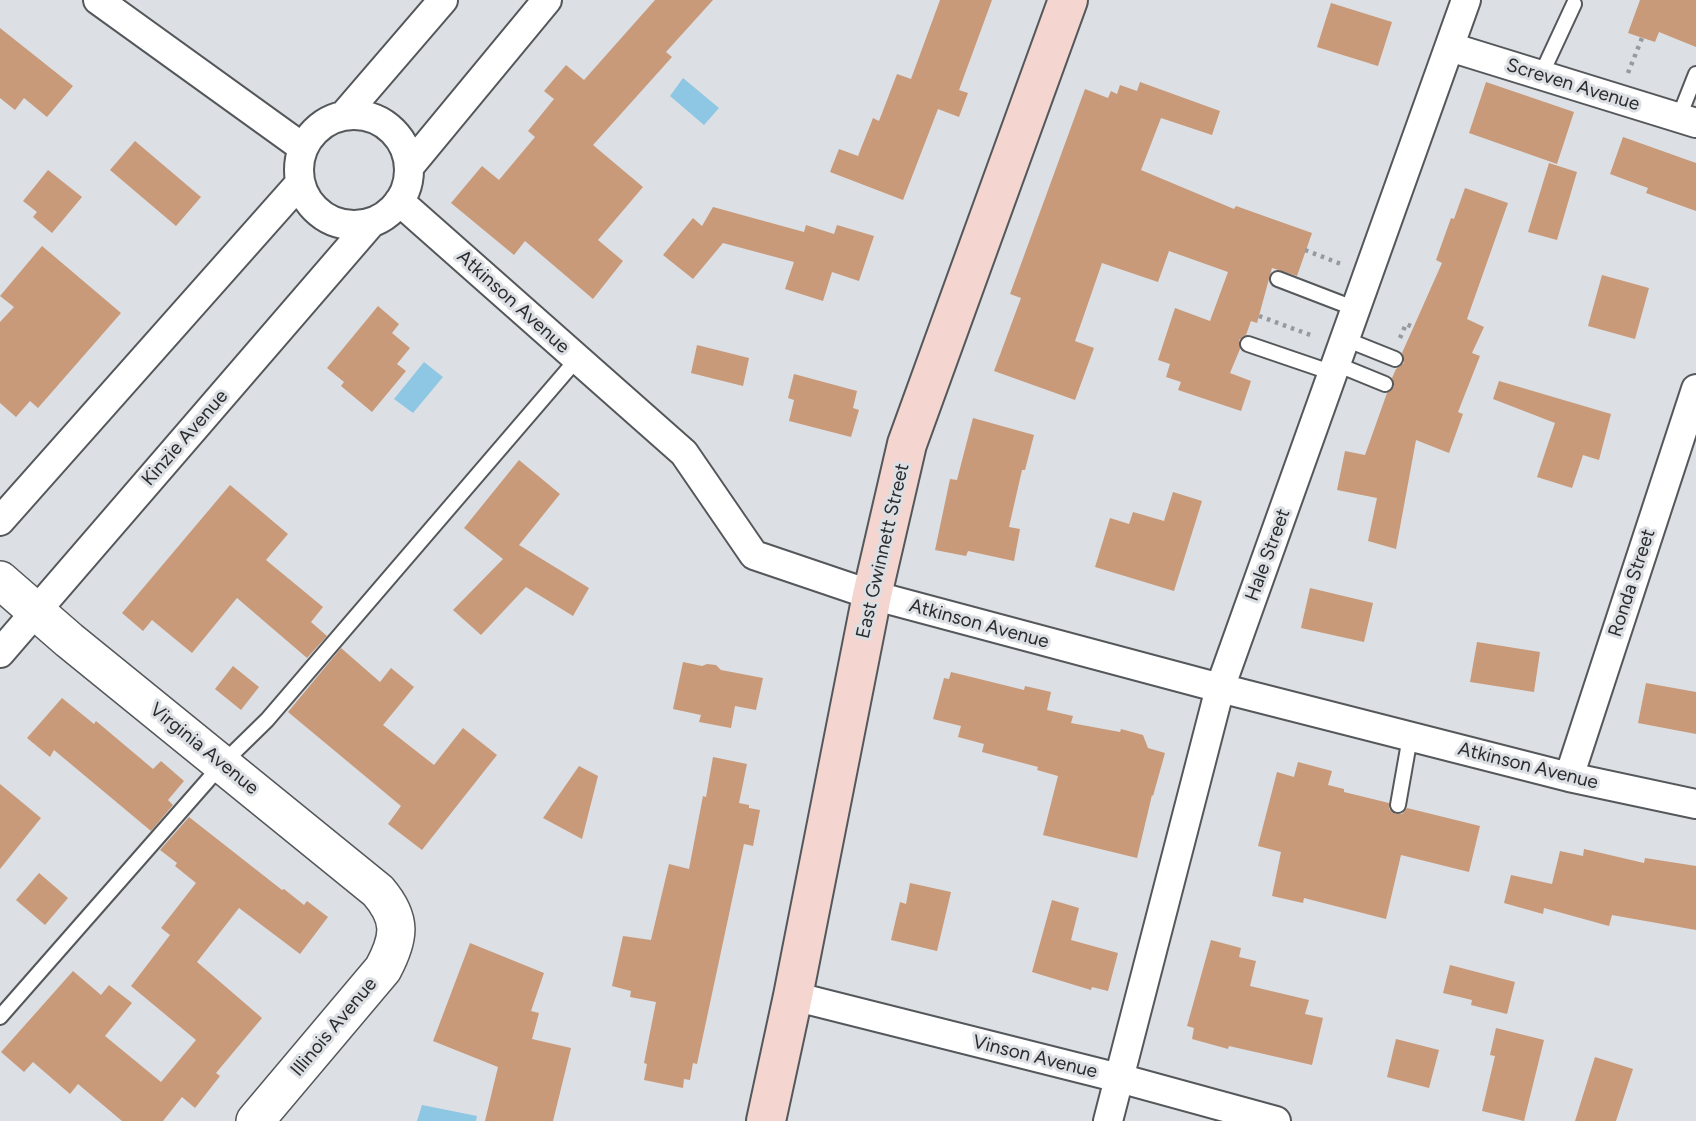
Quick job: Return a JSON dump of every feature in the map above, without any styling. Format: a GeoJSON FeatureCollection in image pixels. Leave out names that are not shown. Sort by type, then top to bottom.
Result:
{"type":"FeatureCollection","features":[{"type":"Feature","properties":{"kind":"main road","name":"East Gwinnett Street"},"geometry":{"type":"LineString","coordinates":[[766,1121],[872,595],[907,444],[1068,0]]}},
{"type":"Feature","properties":{"kind":"street"},"geometry":{"type":"LineString","coordinates":[[98,0],[302,147]]}},
{"type":"Feature","properties":{"kind":"street"},"geometry":{"type":"LineString","coordinates":[[345,114],[443,0]]}},
{"type":"Feature","properties":{"kind":"street"},"geometry":{"type":"LineString","coordinates":[[410,167],[547,0]]}},
{"type":"Feature","properties":{"kind":"street","name":"Hale Street"},"geometry":{"type":"LineString","coordinates":[[1108,1121],[1220,688],[1466,0]]}},
{"type":"Feature","properties":{"kind":"street","name":"Screven Avenue"},"geometry":{"type":"LineString","coordinates":[[1450,47],[1687,120]]}},
{"type":"Feature","properties":{"kind":"street"},"geometry":{"type":"LineString","coordinates":[[345,114],[363,114],[381,121],[396,133],[405,149],[410,167],[407,185],[399,201],[387,215],[371,223],[353,226],[335,223],[319,214],[306,200],[299,184],[298,166],[302,147],[327,120],[345,114]]}},
{"type":"Feature","properties":{"kind":"street"},"geometry":{"type":"LineString","coordinates":[[0,522],[299,184]]}},
{"type":"Feature","properties":{"kind":"street","name":"Atkinson Avenue"},"geometry":{"type":"LineString","coordinates":[[399,201],[684,453],[754,555],[872,595],[1220,688],[1569,776],[1696,804]]}},
{"type":"Feature","properties":{"kind":"street","name":"Kinzie Avenue"},"geometry":{"type":"LineString","coordinates":[[0,653],[371,223]]}},
{"type":"Feature","properties":{"kind":"street","name":"Ronda Street"},"geometry":{"type":"LineString","coordinates":[[1569,776],[1696,388]]}},
{"type":"Feature","properties":{"kind":"street","name":"Virginia Avenue"},"geometry":{"type":"LineString","coordinates":[[0,580],[69,640],[378,891],[391,906],[397,925]]}},
{"type":"Feature","properties":{"kind":"street","name":"Illinois Avenue"},"geometry":{"type":"LineString","coordinates":[[255,1121],[383,969],[393,949],[397,925]]}},
{"type":"Feature","properties":{"kind":"street","name":"Vinson Avenue"},"geometry":{"type":"LineString","coordinates":[[793,996],[1119,1078],[1276,1121]]}},
{"type":"Feature","properties":{"kind":"lane"},"geometry":{"type":"LineString","coordinates":[[1541,75],[1574,4]]}},
{"type":"Feature","properties":{"kind":"lane"},"geometry":{"type":"LineString","coordinates":[[1687,120],[1696,74]]}},
{"type":"Feature","properties":{"kind":"lane"},"geometry":{"type":"LineString","coordinates":[[1278,279],[1356,309]]}},
{"type":"Feature","properties":{"kind":"lane"},"geometry":{"type":"LineString","coordinates":[[1248,344],[1339,356],[1395,359]]}},
{"type":"Feature","properties":{"kind":"lane"},"geometry":{"type":"LineString","coordinates":[[1339,356],[1385,384]]}},
{"type":"Feature","properties":{"kind":"lane"},"geometry":{"type":"LineString","coordinates":[[0,1017],[223,763],[267,720],[578,359]]}},
{"type":"Feature","properties":{"kind":"lane"},"geometry":{"type":"LineString","coordinates":[[1398,805],[1410,737]]}},
{"type":"Feature","properties":{"kind":"path"},"geometry":{"type":"LineString","coordinates":[[1259,316],[1339,356]]}},
{"type":"Feature","properties":{"kind":"water"},"geometry":{"type":"Polygon","coordinates":[[[683,78],[719,108],[704,125],[670,96],[683,78]]]}},
{"type":"Feature","properties":{"kind":"water"},"geometry":{"type":"Polygon","coordinates":[[[424,362],[443,377],[413,413],[394,399],[424,362]]]}},
{"type":"Feature","properties":{"kind":"water"},"geometry":{"type":"Polygon","coordinates":[[[422,1105],[477,1116],[476,1121],[417,1121],[422,1105]]]}},
{"type":"Feature","properties":{"kind":"building"},"geometry":{"type":"Polygon","coordinates":[[[655,0],[713,0],[666,52],[672,57],[593,145],[643,187],[598,240],[623,261],[593,299],[525,241],[514,255],[451,203],[482,166],[499,180],[535,137],[528,131],[554,99],[544,91],[566,65],[584,80],[655,0]]]}},
{"type":"Feature","properties":{"kind":"building"},"geometry":{"type":"Polygon","coordinates":[[[940,0],[992,0],[959,90],[968,93],[959,117],[938,109],[903,200],[830,172],[839,149],[858,156],[873,118],[879,121],[897,74],[911,79],[940,0]]]}},
{"type":"Feature","properties":{"kind":"building"},"geometry":{"type":"Polygon","coordinates":[[[1640,0],[1696,0],[1696,47],[1659,32],[1655,42],[1628,33],[1640,0]]]}},
{"type":"Feature","properties":{"kind":"building"},"geometry":{"type":"Polygon","coordinates":[[[1331,3],[1392,22],[1378,66],[1317,47],[1331,3]]]}},
{"type":"Feature","properties":{"kind":"building"},"geometry":{"type":"Polygon","coordinates":[[[0,28],[73,86],[47,117],[24,98],[15,110],[0,98],[0,28]]]}},
{"type":"Feature","properties":{"kind":"building"},"geometry":{"type":"Polygon","coordinates":[[[1140,82],[1220,111],[1212,135],[1161,118],[1141,170],[1234,209],[1236,206],[1312,233],[1297,276],[1272,268],[1257,323],[1251,321],[1246,335],[1239,340],[1240,349],[1230,373],[1251,381],[1241,411],[1178,390],[1181,382],[1166,377],[1170,364],[1158,360],[1175,308],[1210,321],[1228,272],[1169,251],[1158,282],[1102,263],[1075,341],[1094,348],[1075,400],[994,371],[1021,298],[1010,294],[1085,89],[1108,98],[1111,91],[1117,94],[1120,85],[1137,91],[1140,82]]]}},
{"type":"Feature","properties":{"kind":"building"},"geometry":{"type":"Polygon","coordinates":[[[1486,82],[1574,112],[1557,164],[1469,133],[1486,82]]]}},
{"type":"Feature","properties":{"kind":"building"},"geometry":{"type":"Polygon","coordinates":[[[1623,137],[1696,163],[1696,211],[1646,193],[1648,188],[1610,174],[1623,137]]]}},
{"type":"Feature","properties":{"kind":"building"},"geometry":{"type":"Polygon","coordinates":[[[135,141],[201,197],[176,226],[110,170],[135,141]]]}},
{"type":"Feature","properties":{"kind":"building"},"geometry":{"type":"Polygon","coordinates":[[[1549,163],[1577,172],[1557,240],[1528,232],[1549,163]]]}},
{"type":"Feature","properties":{"kind":"building"},"geometry":{"type":"Polygon","coordinates":[[[48,170],[82,197],[52,233],[33,217],[37,212],[23,201],[48,170]]]}},
{"type":"Feature","properties":{"kind":"building"},"geometry":{"type":"Polygon","coordinates":[[[1465,188],[1508,203],[1467,319],[1484,327],[1472,353],[1480,356],[1458,412],[1463,414],[1449,453],[1416,440],[1396,549],[1368,541],[1377,498],[1337,490],[1345,451],[1365,455],[1387,393],[1394,387],[1392,378],[1396,369],[1404,363],[1402,353],[1442,263],[1436,260],[1465,188]]]}},
{"type":"Feature","properties":{"kind":"building"},"geometry":{"type":"Polygon","coordinates":[[[713,207],[804,232],[806,225],[834,234],[837,225],[874,236],[859,281],[832,272],[823,301],[785,289],[794,262],[723,243],[693,279],[663,255],[693,218],[702,226],[713,207]]]}},
{"type":"Feature","properties":{"kind":"building"},"geometry":{"type":"Polygon","coordinates":[[[42,246],[121,313],[38,408],[30,401],[16,417],[0,403],[0,322],[14,307],[0,296],[42,246]]]}},
{"type":"Feature","properties":{"kind":"building"},"geometry":{"type":"Polygon","coordinates":[[[1602,275],[1649,288],[1635,339],[1588,326],[1602,275]]]}},
{"type":"Feature","properties":{"kind":"building"},"geometry":{"type":"Polygon","coordinates":[[[378,306],[399,324],[392,333],[410,348],[397,364],[406,371],[372,412],[341,386],[344,382],[327,368],[378,306]]]}},
{"type":"Feature","properties":{"kind":"building"},"geometry":{"type":"Polygon","coordinates":[[[697,345],[749,358],[743,386],[691,373],[697,345]]]}},
{"type":"Feature","properties":{"kind":"building"},"geometry":{"type":"Polygon","coordinates":[[[794,374],[857,391],[853,408],[859,410],[851,437],[789,421],[794,400],[788,398],[794,374]]]}},
{"type":"Feature","properties":{"kind":"building"},"geometry":{"type":"Polygon","coordinates":[[[1499,381],[1611,414],[1599,460],[1583,455],[1572,488],[1537,477],[1555,423],[1493,399],[1499,381]]]}},
{"type":"Feature","properties":{"kind":"building"},"geometry":{"type":"Polygon","coordinates":[[[973,418],[1034,435],[1025,470],[1022,470],[1009,527],[1020,529],[1014,561],[968,551],[966,556],[935,550],[950,479],[957,480],[973,418]]]}},
{"type":"Feature","properties":{"kind":"building"},"geometry":{"type":"Polygon","coordinates":[[[519,460],[560,494],[519,545],[589,588],[573,616],[526,587],[481,635],[453,610],[503,559],[464,528],[519,460]]]}},
{"type":"Feature","properties":{"kind":"building"},"geometry":{"type":"Polygon","coordinates":[[[230,485],[288,534],[266,560],[323,607],[311,622],[327,636],[307,658],[237,598],[192,653],[152,620],[143,631],[122,613],[230,485]]]}},
{"type":"Feature","properties":{"kind":"building"},"geometry":{"type":"Polygon","coordinates":[[[1173,492],[1202,501],[1174,591],[1095,567],[1110,518],[1129,524],[1133,512],[1164,521],[1173,492]]]}},
{"type":"Feature","properties":{"kind":"building"},"geometry":{"type":"Polygon","coordinates":[[[1310,588],[1373,603],[1364,642],[1301,628],[1310,588]]]}},
{"type":"Feature","properties":{"kind":"building"},"geometry":{"type":"Polygon","coordinates":[[[1477,642],[1540,652],[1534,692],[1470,682],[1477,642]]]}},
{"type":"Feature","properties":{"kind":"building"},"geometry":{"type":"Polygon","coordinates":[[[341,648],[380,682],[391,668],[414,687],[383,725],[434,765],[463,728],[497,755],[422,850],[388,824],[401,806],[288,712],[341,648]]]}},
{"type":"Feature","properties":{"kind":"building"},"geometry":{"type":"Polygon","coordinates":[[[683,662],[702,666],[716,665],[721,670],[763,678],[756,710],[735,706],[731,728],[699,722],[701,715],[673,709],[683,662]]]}},
{"type":"Feature","properties":{"kind":"building"},"geometry":{"type":"Polygon","coordinates":[[[233,666],[259,687],[241,710],[215,689],[233,666]]]}},
{"type":"Feature","properties":{"kind":"building"},"geometry":{"type":"Polygon","coordinates":[[[951,672],[1024,690],[1025,686],[1051,692],[1047,710],[1073,716],[1071,723],[1120,732],[1121,729],[1143,735],[1148,748],[1165,753],[1137,858],[1043,835],[1058,776],[1037,770],[1038,767],[982,752],[984,744],[958,737],[961,726],[933,719],[944,678],[949,679],[951,672]]]}},
{"type":"Feature","properties":{"kind":"building"},"geometry":{"type":"Polygon","coordinates":[[[1646,683],[1696,692],[1696,734],[1638,723],[1646,683]]]}},
{"type":"Feature","properties":{"kind":"building"},"geometry":{"type":"Polygon","coordinates":[[[62,698],[94,724],[96,721],[153,769],[161,761],[184,781],[168,800],[173,805],[151,831],[54,750],[50,757],[27,738],[62,698]]]}},
{"type":"Feature","properties":{"kind":"building"},"geometry":{"type":"Polygon","coordinates":[[[713,757],[747,764],[739,803],[760,810],[753,846],[744,844],[697,1064],[693,1063],[690,1080],[684,1079],[683,1088],[644,1080],[647,1064],[644,1063],[656,1002],[630,997],[631,991],[612,986],[623,936],[651,940],[669,864],[689,869],[713,757]]]}},
{"type":"Feature","properties":{"kind":"building"},"geometry":{"type":"Polygon","coordinates":[[[1298,762],[1332,771],[1328,785],[1344,789],[1344,792],[1389,803],[1389,809],[1396,814],[1402,814],[1407,808],[1480,826],[1469,872],[1401,855],[1386,919],[1304,898],[1303,903],[1272,896],[1281,852],[1258,846],[1277,772],[1294,777],[1298,762]]]}},
{"type":"Feature","properties":{"kind":"building"},"geometry":{"type":"Polygon","coordinates":[[[579,766],[598,776],[582,839],[543,818],[579,766]]]}},
{"type":"Feature","properties":{"kind":"building"},"geometry":{"type":"Polygon","coordinates":[[[0,784],[41,818],[0,869],[0,784]]]}},
{"type":"Feature","properties":{"kind":"building"},"geometry":{"type":"Polygon","coordinates":[[[189,817],[282,890],[304,905],[307,901],[328,917],[300,954],[239,908],[197,962],[262,1018],[216,1073],[220,1076],[195,1108],[182,1097],[163,1121],[122,1121],[78,1084],[70,1094],[33,1062],[24,1072],[1,1052],[73,971],[101,995],[109,985],[132,1003],[105,1036],[161,1082],[196,1040],[131,986],[170,935],[161,928],[196,883],[160,850],[189,817]]]}},
{"type":"Feature","properties":{"kind":"building"},"geometry":{"type":"Polygon","coordinates":[[[1584,849],[1644,863],[1645,858],[1696,866],[1696,930],[1612,915],[1609,926],[1544,908],[1543,914],[1504,903],[1511,875],[1552,884],[1560,851],[1583,856],[1584,849]]]}},
{"type":"Feature","properties":{"kind":"building"},"geometry":{"type":"Polygon","coordinates":[[[39,873],[68,898],[45,925],[16,900],[39,873]]]}},
{"type":"Feature","properties":{"kind":"building"},"geometry":{"type":"Polygon","coordinates":[[[910,883],[951,892],[937,951],[891,940],[900,902],[906,904],[910,883]]]}},
{"type":"Feature","properties":{"kind":"building"},"geometry":{"type":"Polygon","coordinates":[[[1052,900],[1079,908],[1071,940],[1118,953],[1108,991],[1092,987],[1091,990],[1032,972],[1052,900]]]}},
{"type":"Feature","properties":{"kind":"building"},"geometry":{"type":"Polygon","coordinates":[[[1211,940],[1241,948],[1239,957],[1256,961],[1250,986],[1309,1000],[1305,1014],[1323,1018],[1312,1065],[1229,1046],[1228,1049],[1192,1039],[1194,1028],[1187,1026],[1211,940]]]}},
{"type":"Feature","properties":{"kind":"building"},"geometry":{"type":"Polygon","coordinates":[[[470,943],[544,973],[531,1011],[539,1013],[532,1039],[571,1048],[553,1121],[485,1121],[498,1067],[433,1041],[470,943]]]}},
{"type":"Feature","properties":{"kind":"building"},"geometry":{"type":"Polygon","coordinates":[[[1450,965],[1515,982],[1507,1014],[1471,1005],[1472,1000],[1443,993],[1450,965]]]}},
{"type":"Feature","properties":{"kind":"building"},"geometry":{"type":"Polygon","coordinates":[[[1496,1028],[1544,1040],[1524,1121],[1482,1111],[1495,1056],[1490,1055],[1496,1028]]]}},
{"type":"Feature","properties":{"kind":"building"},"geometry":{"type":"Polygon","coordinates":[[[1396,1039],[1439,1050],[1429,1088],[1387,1077],[1396,1039]]]}},
{"type":"Feature","properties":{"kind":"building"},"geometry":{"type":"Polygon","coordinates":[[[1595,1057],[1633,1069],[1616,1121],[1575,1121],[1595,1057]]]}}]}
